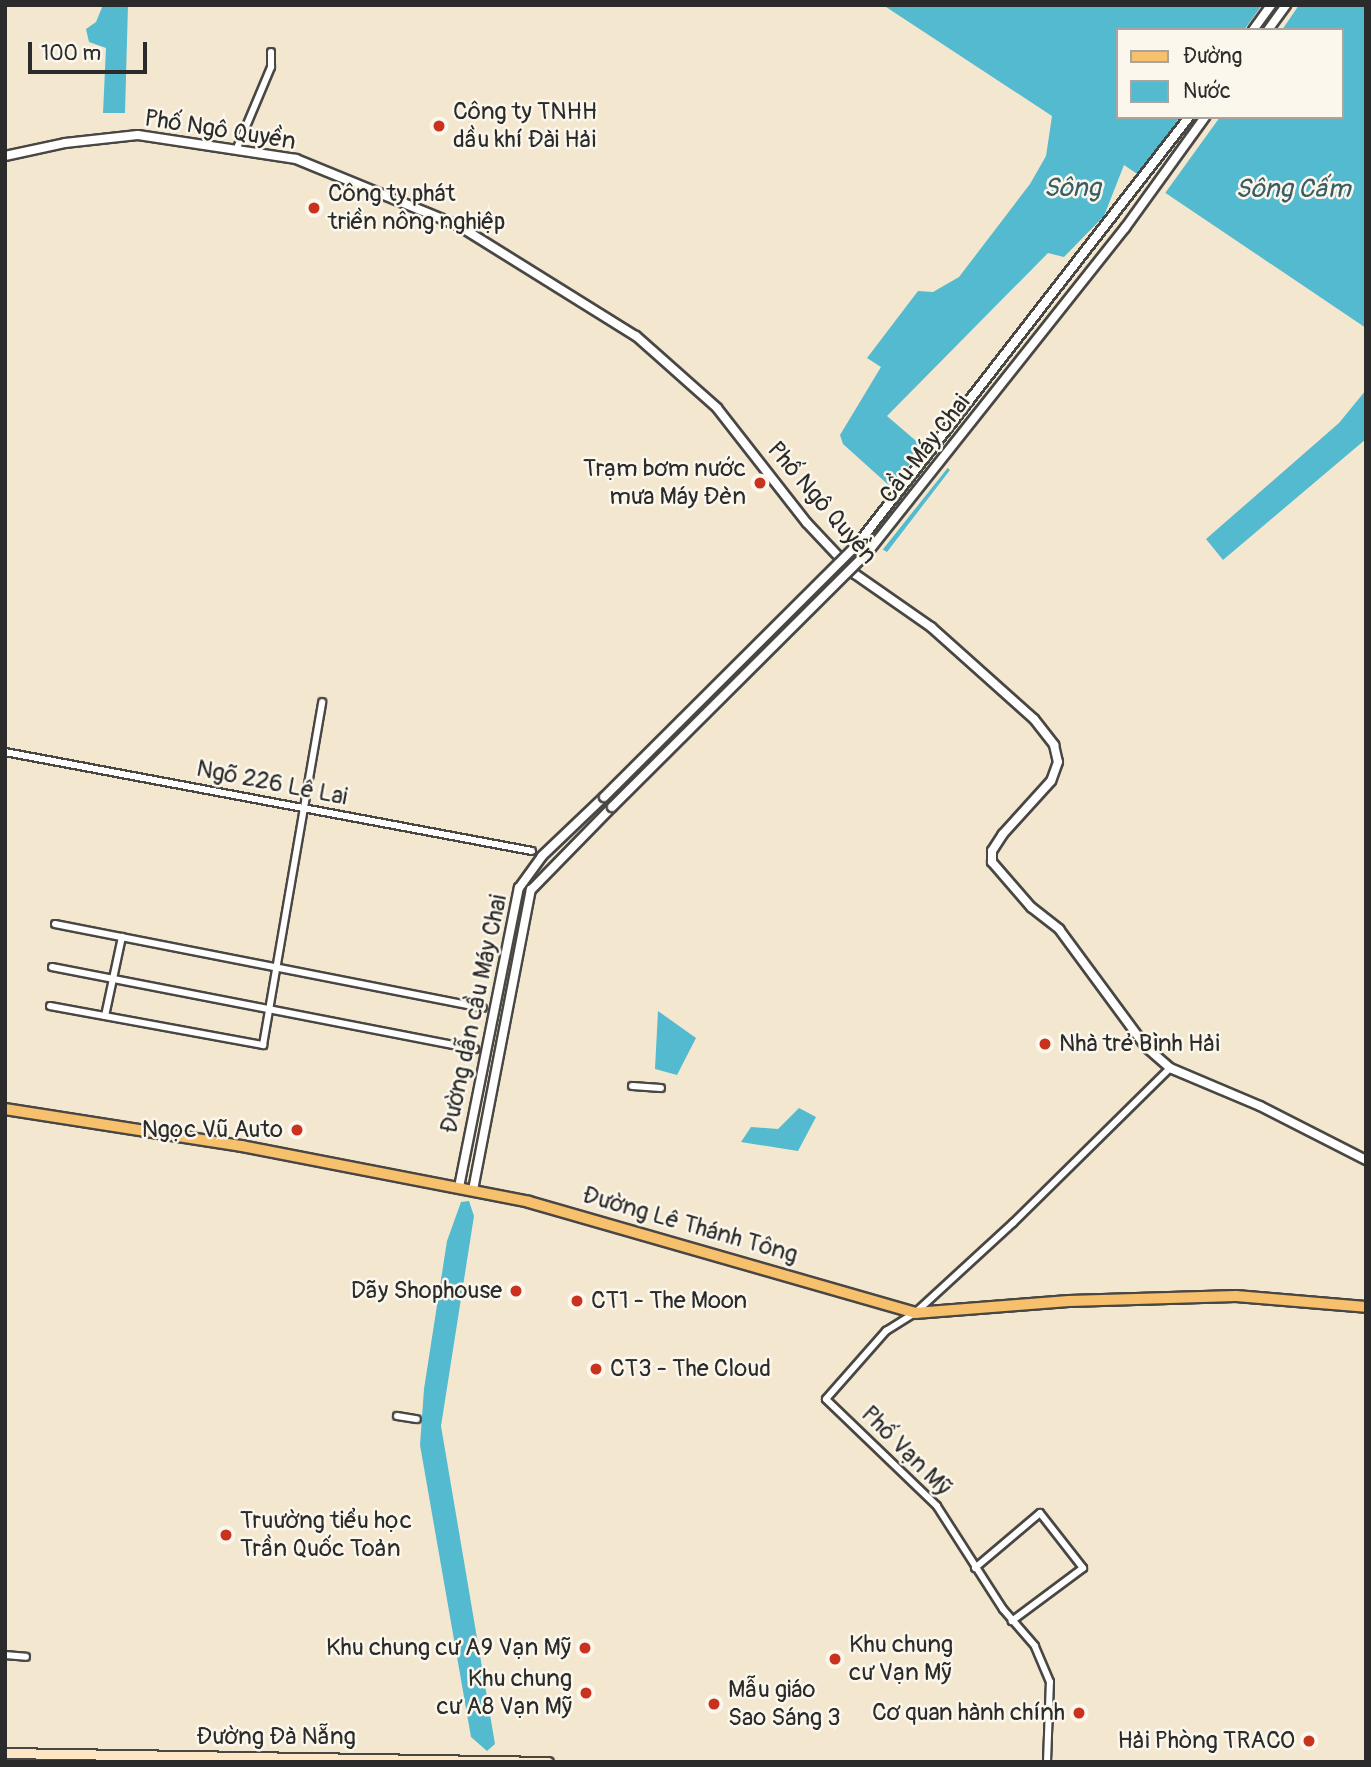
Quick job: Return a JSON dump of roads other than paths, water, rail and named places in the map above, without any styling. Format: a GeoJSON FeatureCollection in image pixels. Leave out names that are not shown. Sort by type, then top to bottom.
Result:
{"type":"FeatureCollection","features":[{"type":"Feature","properties":{"kind":"main road","name":"Đường Lê Thánh Tông"},"geometry":{"type":"LineString","coordinates":[[5,1109],[459,1187],[563,1210],[915,1313],[1069,1301],[1236,1296],[1366,1307]]}},
{"type":"Feature","properties":{"kind":"main road","name":"Đường Đà Nẵng"},"geometry":{"type":"LineString","coordinates":[[5,1753],[548,1762]]}},
{"type":"Feature","properties":{"kind":"street"},"geometry":{"type":"LineString","coordinates":[[1254,28],[1271,5]]}},
{"type":"Feature","properties":{"kind":"street"},"geometry":{"type":"LineString","coordinates":[[1269,28],[1286,5]]}},
{"type":"Feature","properties":{"kind":"street"},"geometry":{"type":"LineString","coordinates":[[237,148],[271,67],[271,52]]}},
{"type":"Feature","properties":{"kind":"street","name":"Cầu Máy Chai"},"geometry":{"type":"LineString","coordinates":[[604,797],[857,545],[1187,119]]}},
{"type":"Feature","properties":{"kind":"street","name":"Cầu Máy Chai"},"geometry":{"type":"LineString","coordinates":[[612,807],[868,552],[1125,228],[1204,119]]}},
{"type":"Feature","properties":{"kind":"street","name":"Phố Ngô Quyền"},"geometry":{"type":"LineString","coordinates":[[5,156],[132,135],[237,148],[296,159],[459,226],[636,336],[717,408],[807,523],[855,574],[931,627],[1034,719],[1054,745],[1055,772],[1003,834],[992,851],[992,863],[1031,907],[1059,929],[1137,1037],[1170,1068],[1261,1106],[1366,1160]]}},
{"type":"Feature","properties":{"kind":"street"},"geometry":{"type":"LineString","coordinates":[[50,1006],[263,1045],[321,702]]}},
{"type":"Feature","properties":{"kind":"street","name":"Ngõ 226 Lê Lai"},"geometry":{"type":"LineString","coordinates":[[5,752],[532,851]]}},
{"type":"Feature","properties":{"kind":"street","name":"Đường dẫn cầu Máy Chai"},"geometry":{"type":"LineString","coordinates":[[459,1187],[519,888],[542,856],[604,797]]}},
{"type":"Feature","properties":{"kind":"street","name":"Đường dẫn cầu Máy Chai"},"geometry":{"type":"LineString","coordinates":[[473,1190],[531,890],[612,807]]}},
{"type":"Feature","properties":{"kind":"street"},"geometry":{"type":"LineString","coordinates":[[55,924],[484,1008]]}},
{"type":"Feature","properties":{"kind":"street"},"geometry":{"type":"LineString","coordinates":[[106,1016],[122,937]]}},
{"type":"Feature","properties":{"kind":"street"},"geometry":{"type":"LineString","coordinates":[[52,967],[475,1049]]}},
{"type":"Feature","properties":{"kind":"street","name":"Phố Vạn Mỹ"},"geometry":{"type":"LineString","coordinates":[[1047,1762],[1047,1667],[975,1568],[937,1506],[826,1399],[886,1331],[915,1313],[1013,1223],[1170,1068]]}},
{"type":"Feature","properties":{"kind":"street"},"geometry":{"type":"LineString","coordinates":[[632,1086],[661,1088]]}},
{"type":"Feature","properties":{"kind":"street"},"geometry":{"type":"LineString","coordinates":[[397,1416],[417,1419]]}},
{"type":"Feature","properties":{"kind":"street"},"geometry":{"type":"LineString","coordinates":[[975,1568],[1041,1513],[1083,1568],[1012,1621]]}},
{"type":"Feature","properties":{"kind":"street"},"geometry":{"type":"LineString","coordinates":[[5,1655],[26,1657]]}},
{"type":"Feature","properties":{"kind":"water"},"geometry":{"type":"Polygon","coordinates":[[[103,5],[128,5],[125,113],[103,113],[106,48],[89,42],[86,29],[96,22],[103,5]]]}},
{"type":"Feature","properties":{"kind":"water","name":"Sông Cấm"},"geometry":{"type":"Polygon","coordinates":[[[883,5],[1366,5],[1366,328],[1124,165],[1104,216],[1064,257],[1048,253],[887,416],[950,470],[887,552],[868,541],[894,503],[893,489],[843,444],[840,435],[881,367],[867,358],[918,291],[933,292],[959,277],[1030,184],[1046,156],[1052,116],[883,5]]]}},
{"type":"Feature","properties":{"kind":"water"},"geometry":{"type":"Polygon","coordinates":[[[1366,390],[1366,439],[1223,560],[1206,539],[1339,423],[1366,390]]]}},
{"type":"Feature","properties":{"kind":"water"},"geometry":{"type":"Polygon","coordinates":[[[658,1011],[696,1038],[677,1075],[655,1069],[658,1011]]]}},
{"type":"Feature","properties":{"kind":"water"},"geometry":{"type":"Polygon","coordinates":[[[799,1108],[816,1117],[798,1151],[741,1142],[751,1127],[778,1129],[799,1108]]]}},
{"type":"Feature","properties":{"kind":"water"},"geometry":{"type":"Polygon","coordinates":[[[469,1201],[474,1216],[441,1426],[495,1744],[487,1751],[471,1737],[420,1445],[424,1389],[447,1241],[461,1202],[469,1201]]]}},
{"type":"Feature","properties":{"kind":"place","name":"Công ty TNHH dầu khí Đài Hải"},"geometry":{"type":"Point","coordinates":[439,126]}},
{"type":"Feature","properties":{"kind":"place","name":"Công ty phát triền nông nghiệp"},"geometry":{"type":"Point","coordinates":[314,208]}},
{"type":"Feature","properties":{"kind":"place","name":"Trạm bơm nước mưa Máy Đèn"},"geometry":{"type":"Point","coordinates":[760,483]}},
{"type":"Feature","properties":{"kind":"place","name":"Nhà trẻ Bình Hải"},"geometry":{"type":"Point","coordinates":[1045,1044]}},
{"type":"Feature","properties":{"kind":"place","name":"Ngọc Vũ Auto"},"geometry":{"type":"Point","coordinates":[297,1130]}},
{"type":"Feature","properties":{"kind":"place","name":"Dãy Shophouse"},"geometry":{"type":"Point","coordinates":[516,1291]}},
{"type":"Feature","properties":{"kind":"place","name":"CT1 - The Moon"},"geometry":{"type":"Point","coordinates":[577,1301]}},
{"type":"Feature","properties":{"kind":"place","name":"CT3 - The Cloud"},"geometry":{"type":"Point","coordinates":[596,1369]}},
{"type":"Feature","properties":{"kind":"place","name":"Truường tiểu học Trần Quốc Toản"},"geometry":{"type":"Point","coordinates":[226,1535]}},
{"type":"Feature","properties":{"kind":"place","name":"Khu chung cư A9 Vạn Mỹ"},"geometry":{"type":"Point","coordinates":[585,1648]}},
{"type":"Feature","properties":{"kind":"place","name":"Khu chung cư Vạn Mỹ"},"geometry":{"type":"Point","coordinates":[835,1659]}},
{"type":"Feature","properties":{"kind":"place","name":"Khu chung cư A8 Vạn Mỹ"},"geometry":{"type":"Point","coordinates":[586,1693]}},
{"type":"Feature","properties":{"kind":"place","name":"Mẫu giáo Sao Sáng 3"},"geometry":{"type":"Point","coordinates":[714,1704]}},
{"type":"Feature","properties":{"kind":"place","name":"Cơ quan hành chính"},"geometry":{"type":"Point","coordinates":[1079,1713]}},
{"type":"Feature","properties":{"kind":"place","name":"Hải Phòng TRACO"},"geometry":{"type":"Point","coordinates":[1309,1741]}},
{"type":"Feature","properties":{"kind":"water label","name":"Sông"},"geometry":{"type":"Point","coordinates":[1072,189]}}]}
